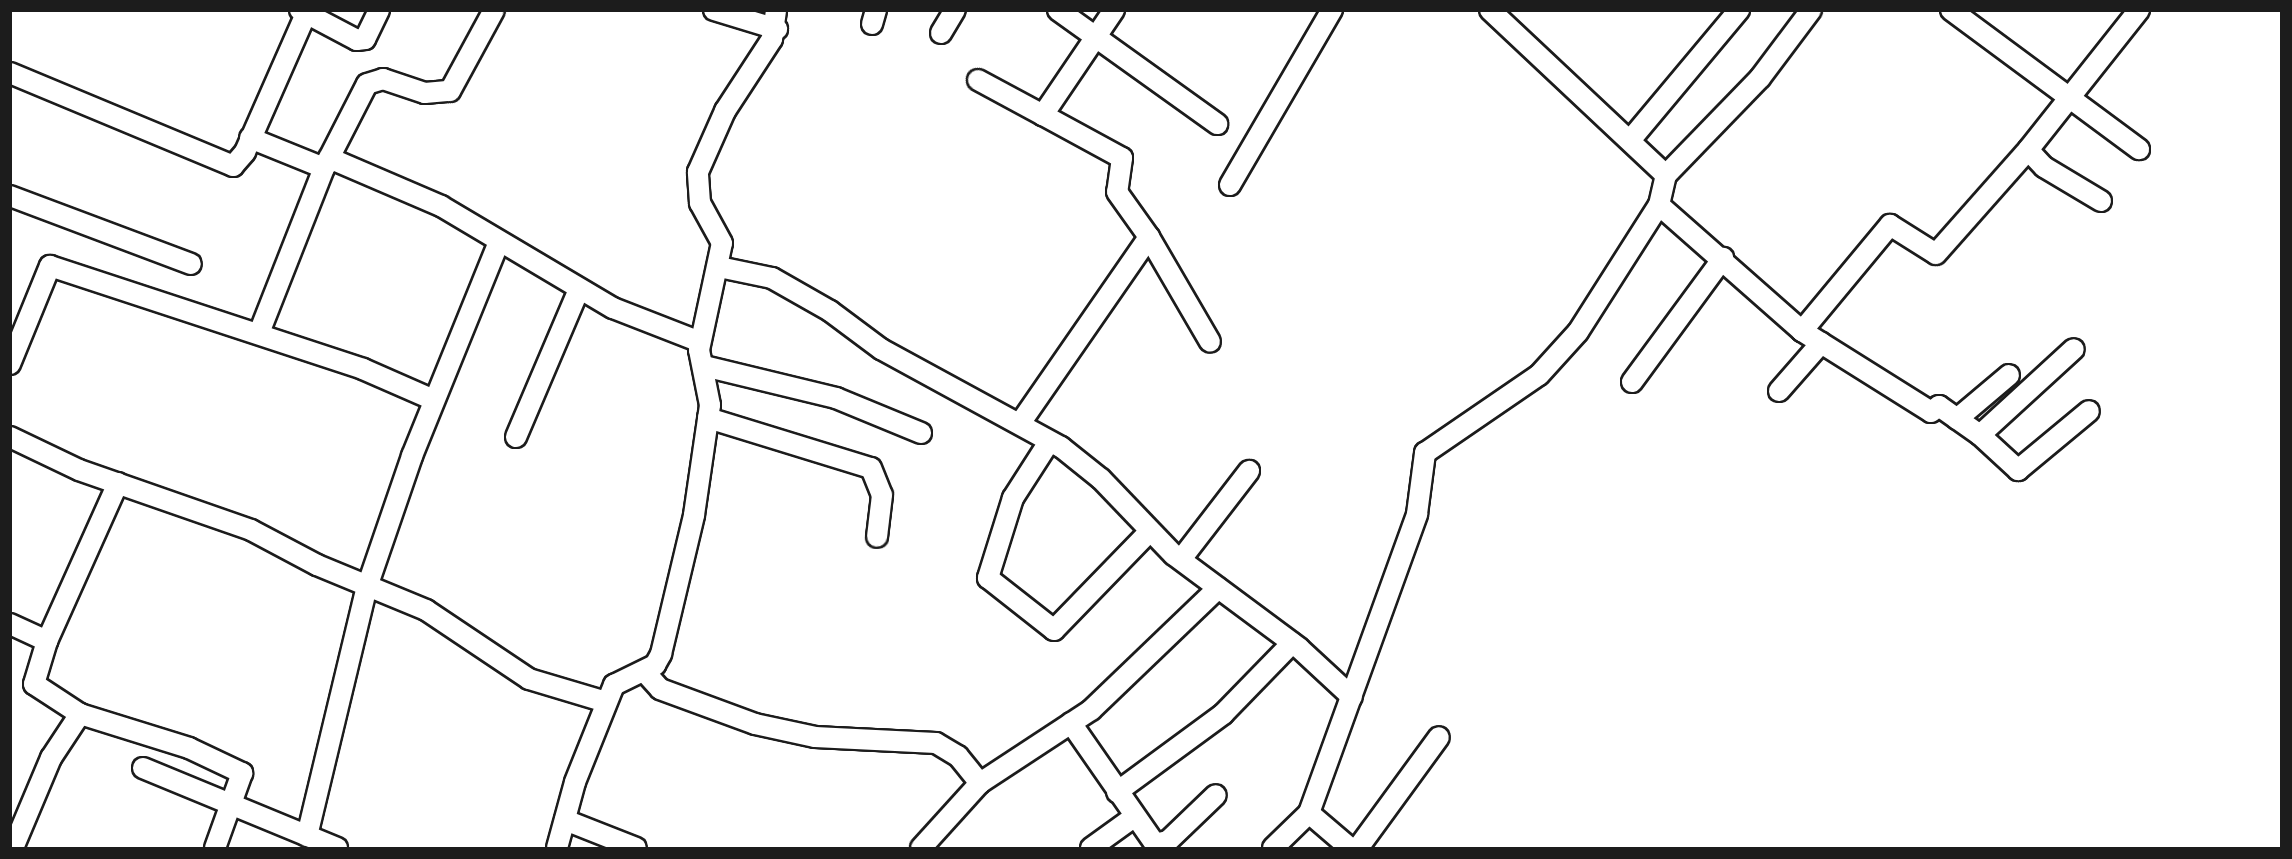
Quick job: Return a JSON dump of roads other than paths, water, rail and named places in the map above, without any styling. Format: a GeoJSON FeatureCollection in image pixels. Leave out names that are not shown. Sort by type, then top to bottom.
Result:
{"type":"FeatureCollection","features":[{"type":"Feature","properties":{"kind":"street"},"geometry":{"type":"LineString","coordinates":[[10,73],[233,166],[250,138],[303,12],[357,40],[365,39],[379,10]]}},
{"type":"Feature","properties":{"kind":"street"},"geometry":{"type":"LineString","coordinates":[[259,333],[327,163],[373,79],[425,93],[455,87],[494,10]]}},
{"type":"Feature","properties":{"kind":"street"},"geometry":{"type":"LineString","coordinates":[[557,849],[606,702],[617,682],[644,671],[661,654],[675,599],[708,418],[700,342],[719,267],[720,234],[700,203],[698,172],[725,111],[776,20],[714,10]]}},
{"type":"Feature","properties":{"kind":"street"},"geometry":{"type":"LineString","coordinates":[[941,33],[955,10]]}},
{"type":"Feature","properties":{"kind":"street"},"geometry":{"type":"LineString","coordinates":[[1059,10],[1217,124]]}},
{"type":"Feature","properties":{"kind":"street"},"geometry":{"type":"LineString","coordinates":[[1043,115],[1114,10]]}},
{"type":"Feature","properties":{"kind":"street"},"geometry":{"type":"LineString","coordinates":[[1230,185],[1332,10]]}},
{"type":"Feature","properties":{"kind":"street"},"geometry":{"type":"LineString","coordinates":[[1490,10],[1632,138],[1666,176]]}},
{"type":"Feature","properties":{"kind":"street"},"geometry":{"type":"LineString","coordinates":[[1632,138],[1739,10]]}},
{"type":"Feature","properties":{"kind":"street"},"geometry":{"type":"LineString","coordinates":[[1273,849],[1309,813],[1417,514],[1425,453],[1539,375],[1578,332],[1659,205],[1666,176],[1760,78],[1811,10]]}},
{"type":"Feature","properties":{"kind":"street"},"geometry":{"type":"LineString","coordinates":[[1951,10],[2067,99],[2139,149]]}},
{"type":"Feature","properties":{"kind":"street"},"geometry":{"type":"LineString","coordinates":[[1802,331],[1890,225],[1936,254],[2028,150],[2139,10]]}},
{"type":"Feature","properties":{"kind":"street"},"geometry":{"type":"LineString","coordinates":[[978,80],[1122,158],[1117,192],[1149,237],[1210,342]]}},
{"type":"Feature","properties":{"kind":"street"},"geometry":{"type":"LineString","coordinates":[[250,138],[327,163],[441,206],[499,242],[568,278],[579,289],[700,342]]}},
{"type":"Feature","properties":{"kind":"street"},"geometry":{"type":"LineString","coordinates":[[2028,150],[2044,167],[2102,201]]}},
{"type":"Feature","properties":{"kind":"street"},"geometry":{"type":"LineString","coordinates":[[10,196],[191,264]]}},
{"type":"Feature","properties":{"kind":"street"},"geometry":{"type":"LineString","coordinates":[[1659,205],[1723,258],[1802,331],[1930,412],[1940,406],[1980,435],[2018,470],[2089,411]]}},
{"type":"Feature","properties":{"kind":"street"},"geometry":{"type":"LineString","coordinates":[[1021,422],[1149,237]]}},
{"type":"Feature","properties":{"kind":"street"},"geometry":{"type":"LineString","coordinates":[[307,836],[367,587],[434,400],[499,242]]}},
{"type":"Feature","properties":{"kind":"street"},"geometry":{"type":"LineString","coordinates":[[1632,382],[1723,258]]}},
{"type":"Feature","properties":{"kind":"street"},"geometry":{"type":"LineString","coordinates":[[10,364],[50,266],[259,333],[434,400]]}},
{"type":"Feature","properties":{"kind":"street"},"geometry":{"type":"LineString","coordinates":[[719,267],[772,279],[830,311],[881,349],[1021,422],[1101,479],[1149,532],[1218,588],[1292,643],[1352,697]]}},
{"type":"Feature","properties":{"kind":"street"},"geometry":{"type":"LineString","coordinates":[[516,437],[579,289]]}},
{"type":"Feature","properties":{"kind":"street"},"geometry":{"type":"LineString","coordinates":[[1779,391],[1821,343]]}},
{"type":"Feature","properties":{"kind":"street"},"geometry":{"type":"LineString","coordinates":[[1980,435],[2074,349]]}},
{"type":"Feature","properties":{"kind":"street"},"geometry":{"type":"LineString","coordinates":[[704,366],[836,398],[921,433]]}},
{"type":"Feature","properties":{"kind":"street"},"geometry":{"type":"LineString","coordinates":[[1957,418],[2009,375]]}},
{"type":"Feature","properties":{"kind":"street"},"geometry":{"type":"LineString","coordinates":[[708,418],[871,468],[882,495],[877,537]]}},
{"type":"Feature","properties":{"kind":"street"},"geometry":{"type":"LineString","coordinates":[[10,437],[118,483],[251,530],[367,587],[426,610],[529,679],[606,702]]}},
{"type":"Feature","properties":{"kind":"street"},"geometry":{"type":"LineString","coordinates":[[1049,442],[1013,498],[988,578],[1054,630],[1149,532]]}},
{"type":"Feature","properties":{"kind":"street"},"geometry":{"type":"LineString","coordinates":[[1182,558],[1249,471]]}},
{"type":"Feature","properties":{"kind":"street"},"geometry":{"type":"LineString","coordinates":[[118,483],[47,641],[34,684],[80,714],[189,748],[242,773],[215,849]]}},
{"type":"Feature","properties":{"kind":"street"},"geometry":{"type":"LineString","coordinates":[[921,849],[980,783],[1071,723],[1218,588]]}},
{"type":"Feature","properties":{"kind":"street"},"geometry":{"type":"LineString","coordinates":[[10,624],[47,641]]}},
{"type":"Feature","properties":{"kind":"street"},"geometry":{"type":"LineString","coordinates":[[1117,792],[1223,714],[1292,643]]}},
{"type":"Feature","properties":{"kind":"street"},"geometry":{"type":"LineString","coordinates":[[644,671],[660,689],[755,724],[815,737],[936,743],[958,756],[980,783]]}},
{"type":"Feature","properties":{"kind":"street"},"geometry":{"type":"LineString","coordinates":[[13,849],[51,758],[80,714]]}},
{"type":"Feature","properties":{"kind":"street"},"geometry":{"type":"LineString","coordinates":[[1071,723],[1134,817],[1155,844],[1168,841],[1216,795]]}},
{"type":"Feature","properties":{"kind":"street"},"geometry":{"type":"LineString","coordinates":[[1358,849],[1439,736]]}},
{"type":"Feature","properties":{"kind":"street"},"geometry":{"type":"LineString","coordinates":[[142,768],[337,849]]}},
{"type":"Feature","properties":{"kind":"street"},"geometry":{"type":"LineString","coordinates":[[1309,813],[1350,849]]}},
{"type":"Feature","properties":{"kind":"street"},"geometry":{"type":"LineString","coordinates":[[1091,849],[1134,817]]}},
{"type":"Feature","properties":{"kind":"street"},"geometry":{"type":"LineString","coordinates":[[565,820],[636,849]]}}]}
